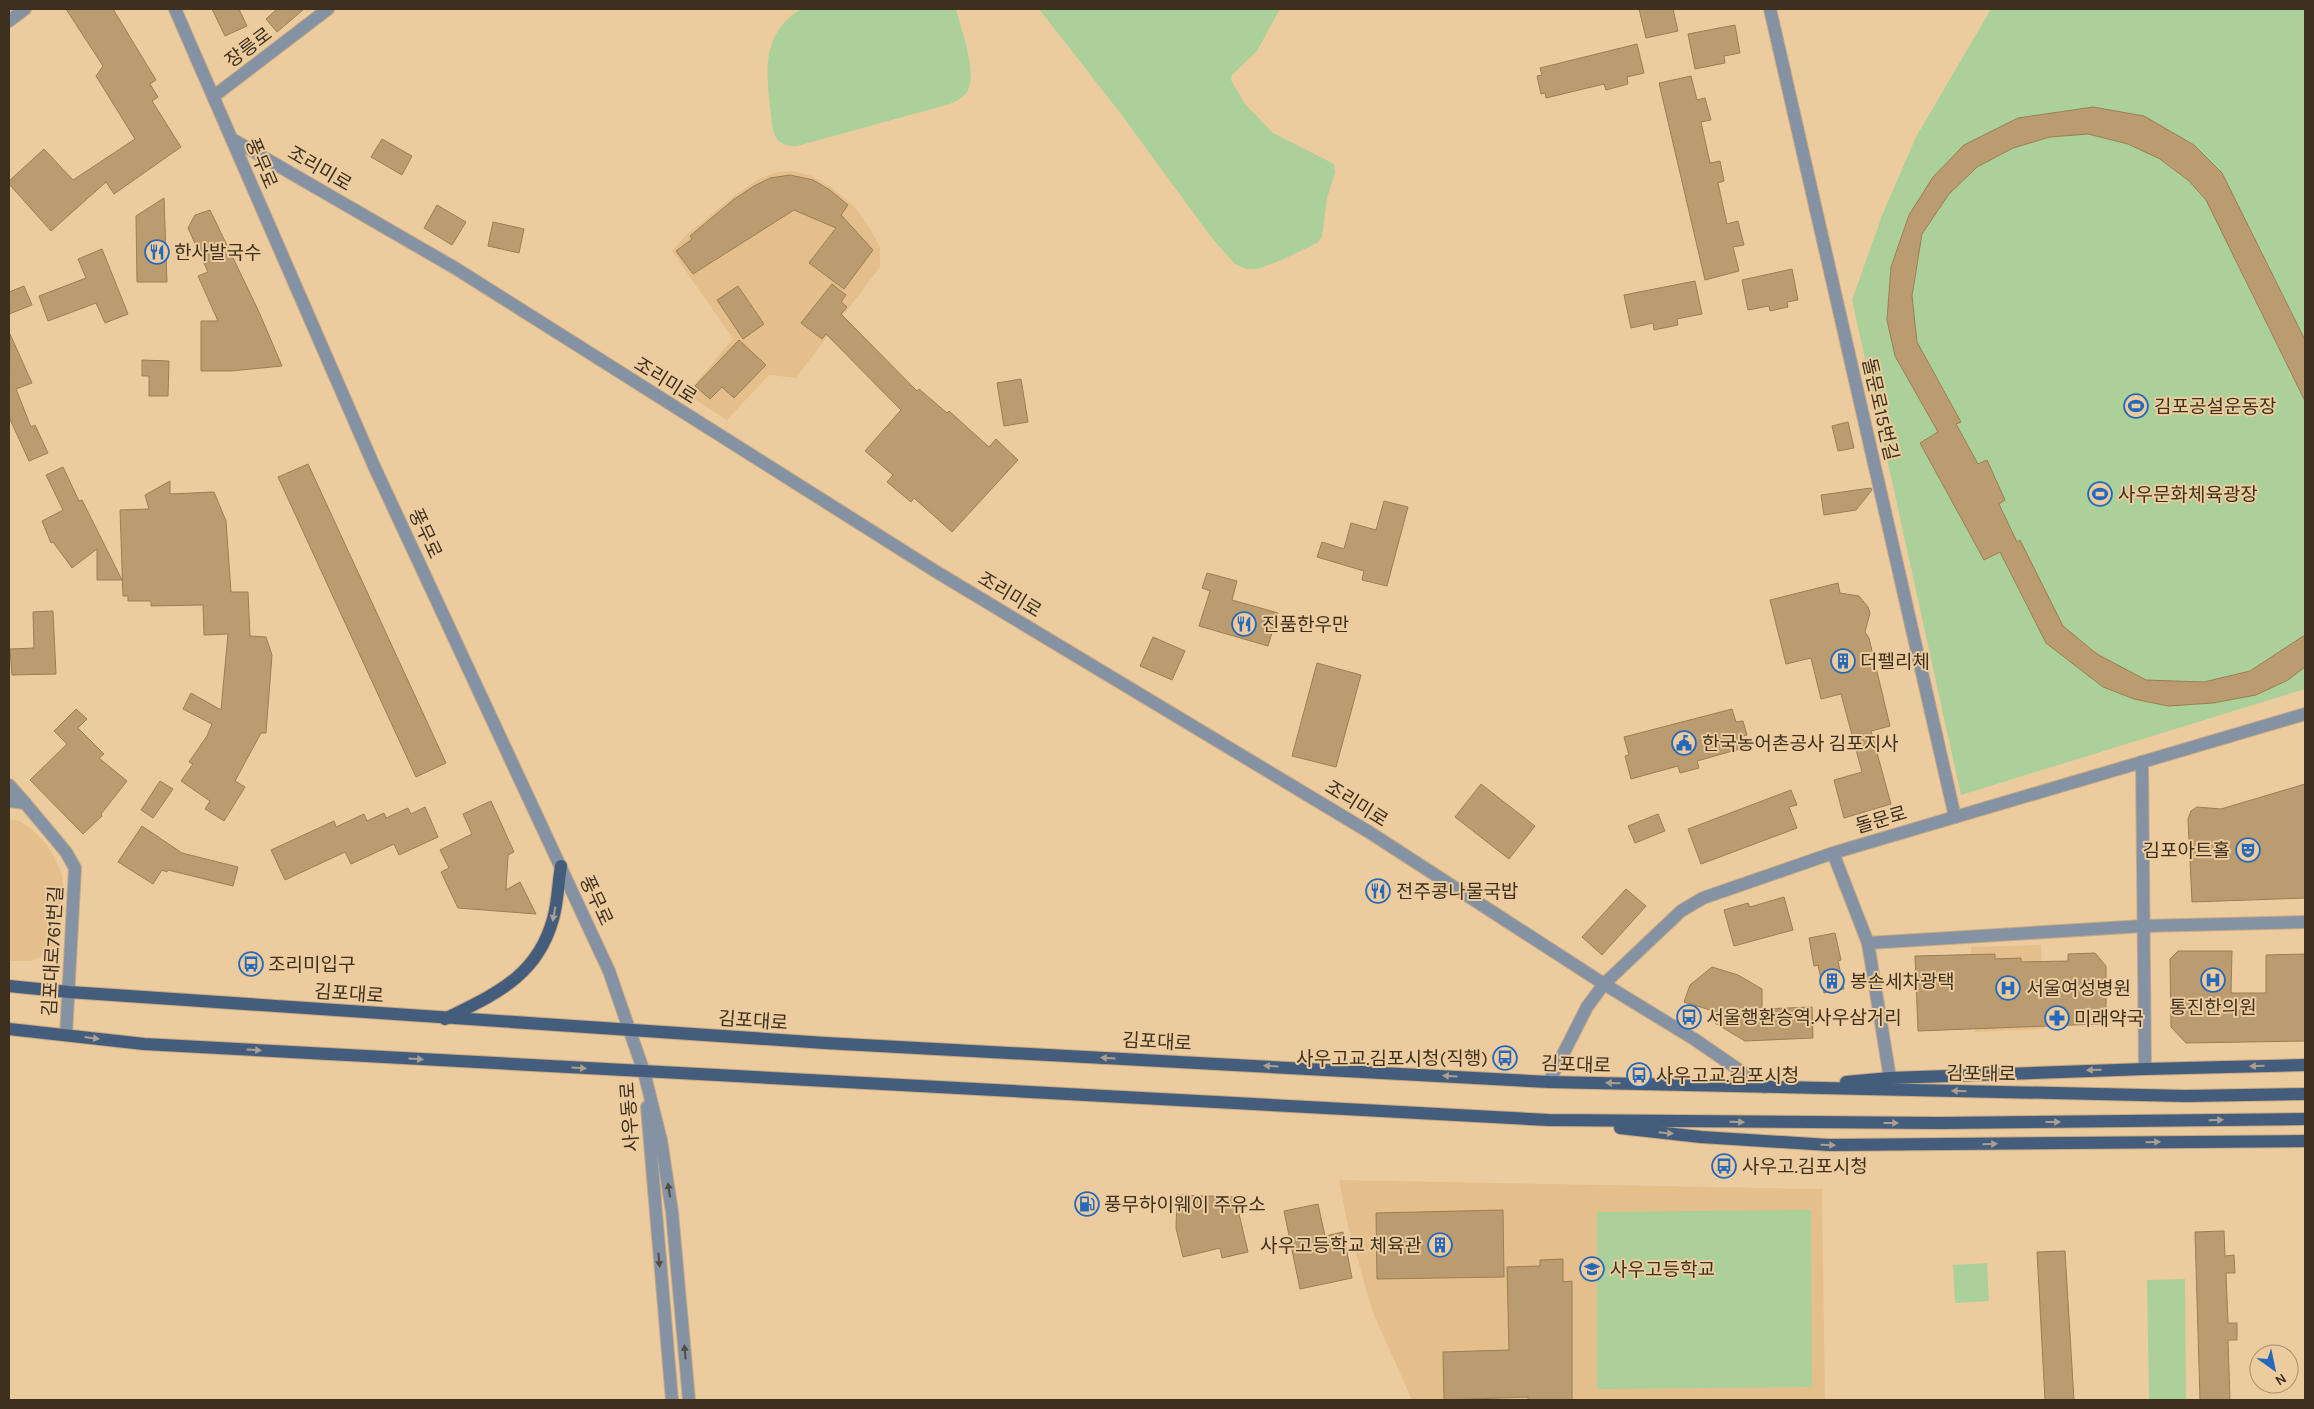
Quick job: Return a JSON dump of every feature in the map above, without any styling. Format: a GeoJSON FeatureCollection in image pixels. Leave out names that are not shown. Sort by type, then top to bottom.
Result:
{"type":"FeatureCollection","features":[{"type":"Feature","properties":{"kind":"main road"},"geometry":{"type":"LineString","coordinates":[[445,1019],[495,993],[521,976],[537,958],[547,939],[554,917],[561,866]]}},
{"type":"Feature","properties":{"kind":"main road","name":"김포대로"},"geometry":{"type":"LineString","coordinates":[[9,986],[69,992],[630,1031],[1549,1082],[2186,1096],[2305,1094]]}},
{"type":"Feature","properties":{"kind":"main road"},"geometry":{"type":"LineString","coordinates":[[9,1029],[144,1044],[1548,1120],[1949,1123],[2305,1119]]}},
{"type":"Feature","properties":{"kind":"main road"},"geometry":{"type":"LineString","coordinates":[[1784,1087],[1890,1078],[2305,1065]]}},
{"type":"Feature","properties":{"kind":"main road"},"geometry":{"type":"LineString","coordinates":[[1548,1120],[1701,1137],[1829,1145],[2305,1141]]}},
{"type":"Feature","properties":{"kind":"street"},"geometry":{"type":"LineString","coordinates":[[9,21],[25,9]]}},
{"type":"Feature","properties":{"kind":"street","name":"풍무로"},"geometry":{"type":"LineString","coordinates":[[175,9],[374,466],[609,971],[644,1072]]}},
{"type":"Feature","properties":{"kind":"street","name":"장릉로"},"geometry":{"type":"LineString","coordinates":[[214,96],[328,9]]}},
{"type":"Feature","properties":{"kind":"street","name":"돌문로15번길"},"geometry":{"type":"LineString","coordinates":[[1770,9],[1955,817]]}},
{"type":"Feature","properties":{"kind":"street","name":"조리미로"},"geometry":{"type":"LineString","coordinates":[[232,139],[455,268],[935,571],[1369,832],[1685,1034],[1764,1087]]}},
{"type":"Feature","properties":{"kind":"street","name":"돌문로"},"geometry":{"type":"LineString","coordinates":[[1549,1082],[1577,1024],[1604,984],[1681,911],[1703,898],[1724,889],[1833,853],[2305,714]]}},
{"type":"Feature","properties":{"kind":"street"},"geometry":{"type":"LineString","coordinates":[[2142,762],[2144,1069]]}},
{"type":"Feature","properties":{"kind":"street"},"geometry":{"type":"LineString","coordinates":[[9,784],[25,804]]}},
{"type":"Feature","properties":{"kind":"street"},"geometry":{"type":"LineString","coordinates":[[9,801],[25,804]]}},
{"type":"Feature","properties":{"kind":"street","name":"김포대로761번길"},"geometry":{"type":"LineString","coordinates":[[25,804],[66,852],[75,868],[66,1035]]}},
{"type":"Feature","properties":{"kind":"street"},"geometry":{"type":"LineString","coordinates":[[1833,853],[1868,943],[1890,1078]]}},
{"type":"Feature","properties":{"kind":"street"},"geometry":{"type":"LineString","coordinates":[[1868,943],[2143,926],[2305,922]]}},
{"type":"Feature","properties":{"kind":"street","name":"사우동로"},"geometry":{"type":"LineString","coordinates":[[644,1072],[672,1400]]}},
{"type":"Feature","properties":{"kind":"street","name":"사우동로"},"geometry":{"type":"LineString","coordinates":[[644,1072],[661,1140],[672,1212],[689,1400]]}},
{"type":"Feature","properties":{"kind":"shaded area"},"geometry":{"type":"Polygon","coordinates":[[[794,171],[812,176],[831,187],[852,204],[866,222],[880,247],[880,267],[796,378],[769,375],[727,420],[686,394],[733,339],[672,251],[685,236],[739,192],[759,179],[777,172],[794,171]]]}},
{"type":"Feature","properties":{"kind":"shaded area"},"geometry":{"type":"Polygon","coordinates":[[[9,819],[19,821],[33,830],[48,846],[61,871],[63,883],[57,944],[53,951],[32,961],[9,961],[9,819]]]}},
{"type":"Feature","properties":{"kind":"shaded area","name":"서울여성병원"},"geometry":{"type":"Polygon","coordinates":[[[2041,945],[2044,1029],[1975,1032],[1971,947],[2041,945]]]}},
{"type":"Feature","properties":{"kind":"shaded area","name":"사우고등학교"},"geometry":{"type":"Polygon","coordinates":[[[1339,1180],[1822,1189],[1825,1400],[1412,1400],[1373,1313],[1348,1226],[1339,1180]]]}},
{"type":"Feature","properties":{"kind":"green space"},"geometry":{"type":"Polygon","coordinates":[[[801,9],[956,9],[971,72],[968,90],[958,100],[950,104],[797,146],[782,144],[777,139],[772,125],[768,61],[771,46],[777,33],[787,20],[801,9]]]}},
{"type":"Feature","properties":{"kind":"green space"},"geometry":{"type":"Polygon","coordinates":[[[1039,9],[1280,9],[1257,51],[1232,75],[1231,80],[1245,104],[1273,133],[1334,164],[1335,173],[1327,198],[1322,237],[1317,243],[1258,269],[1246,269],[1235,264],[1211,237],[1121,114],[1039,9]]]}},
{"type":"Feature","properties":{"kind":"green space","name":"사우문화체육광장"},"geometry":{"type":"Polygon","coordinates":[[[1991,9],[2305,9],[2305,689],[1961,795],[1852,300],[1883,213],[1916,137],[1991,9]]]}},
{"type":"Feature","properties":{"kind":"green space"},"geometry":{"type":"Polygon","coordinates":[[[1811,1210],[1812,1387],[1597,1389],[1597,1212],[1811,1210]]]}},
{"type":"Feature","properties":{"kind":"green space"},"geometry":{"type":"Polygon","coordinates":[[[1987,1263],[1989,1301],[1955,1303],[1953,1265],[1987,1263]]]}},
{"type":"Feature","properties":{"kind":"green space"},"geometry":{"type":"Polygon","coordinates":[[[2185,1279],[2186,1400],[2149,1400],[2147,1280],[2185,1279]]]}},
{"type":"Feature","properties":{"kind":"building"},"geometry":{"type":"Polygon","coordinates":[[[66,9],[113,9],[156,80],[150,84],[158,97],[152,101],[181,147],[114,194],[106,182],[51,231],[9,184],[9,181],[44,149],[73,180],[135,139],[96,76],[103,66],[66,9]]]}},
{"type":"Feature","properties":{"kind":"building"},"geometry":{"type":"Polygon","coordinates":[[[212,9],[239,9],[247,26],[225,36],[212,9]]]}},
{"type":"Feature","properties":{"kind":"building"},"geometry":{"type":"Polygon","coordinates":[[[277,9],[304,9],[277,32],[266,19],[277,9]]]}},
{"type":"Feature","properties":{"kind":"building"},"geometry":{"type":"Polygon","coordinates":[[[1639,9],[1673,9],[1678,31],[1646,38],[1639,9]]]}},
{"type":"Feature","properties":{"kind":"building"},"geometry":{"type":"Polygon","coordinates":[[[1735,25],[1740,53],[1724,56],[1725,63],[1695,69],[1688,34],[1735,25]]]}},
{"type":"Feature","properties":{"kind":"building"},"geometry":{"type":"Polygon","coordinates":[[[1637,44],[1644,73],[1627,77],[1628,84],[1606,90],[1604,84],[1546,98],[1545,93],[1541,94],[1537,76],[1542,75],[1540,68],[1637,44]]]}},
{"type":"Feature","properties":{"kind":"building"},"geometry":{"type":"Polygon","coordinates":[[[1691,76],[1697,100],[1705,98],[1711,120],[1701,122],[1710,163],[1720,161],[1724,181],[1718,183],[1727,224],[1738,221],[1744,245],[1733,247],[1739,271],[1705,280],[1659,83],[1691,76]]]}},
{"type":"Feature","properties":{"kind":"building"},"geometry":{"type":"Polygon","coordinates":[[[2093,107],[2144,116],[2194,145],[2222,173],[2305,340],[2305,401],[2206,200],[2189,181],[2160,159],[2128,144],[2088,134],[2050,137],[2013,148],[1977,167],[1949,194],[1922,234],[1912,296],[1917,342],[1961,422],[1956,424],[1978,464],[1987,460],[2005,500],[1999,504],[2017,542],[2020,540],[2063,626],[2097,654],[2146,680],[2204,682],[2250,671],[2305,635],[2305,667],[2288,680],[2256,695],[2213,703],[2168,706],[2134,699],[2103,687],[2046,643],[2000,552],[1984,560],[1920,443],[1938,432],[1895,356],[1887,320],[1891,267],[1909,215],[1933,177],[1964,145],[2018,118],[2093,107]]]}},
{"type":"Feature","properties":{"kind":"building"},"geometry":{"type":"Polygon","coordinates":[[[382,139],[412,156],[402,175],[371,157],[382,139]]]}},
{"type":"Feature","properties":{"kind":"building"},"geometry":{"type":"Polygon","coordinates":[[[790,175],[813,180],[830,190],[848,205],[841,215],[873,250],[844,289],[809,263],[836,228],[794,210],[693,274],[676,251],[692,239],[690,236],[733,200],[754,186],[770,178],[790,175]]]}},
{"type":"Feature","properties":{"kind":"building"},"geometry":{"type":"Polygon","coordinates":[[[164,198],[167,282],[137,282],[136,216],[164,198]]]}},
{"type":"Feature","properties":{"kind":"building"},"geometry":{"type":"Polygon","coordinates":[[[437,205],[466,222],[452,245],[424,228],[437,205]]]}},
{"type":"Feature","properties":{"kind":"building"},"geometry":{"type":"Polygon","coordinates":[[[210,210],[259,312],[282,366],[231,371],[201,371],[201,321],[218,321],[198,276],[208,272],[188,228],[195,215],[210,210]]]}},
{"type":"Feature","properties":{"kind":"building"},"geometry":{"type":"Polygon","coordinates":[[[493,222],[524,229],[519,253],[488,246],[493,222]]]}},
{"type":"Feature","properties":{"kind":"building"},"geometry":{"type":"Polygon","coordinates":[[[102,249],[128,314],[105,323],[96,303],[48,321],[39,296],[86,278],[78,259],[102,249]]]}},
{"type":"Feature","properties":{"kind":"building"},"geometry":{"type":"Polygon","coordinates":[[[1792,269],[1798,300],[1787,302],[1788,307],[1770,311],[1769,306],[1748,310],[1742,280],[1792,269]]]}},
{"type":"Feature","properties":{"kind":"building"},"geometry":{"type":"Polygon","coordinates":[[[1695,281],[1702,314],[1677,319],[1678,325],[1654,330],[1653,323],[1631,328],[1624,295],[1695,281]]]}},
{"type":"Feature","properties":{"kind":"building"},"geometry":{"type":"Polygon","coordinates":[[[832,284],[846,295],[841,302],[847,307],[841,314],[917,391],[919,389],[947,413],[949,411],[989,447],[996,439],[1018,460],[952,532],[914,498],[911,502],[887,482],[893,475],[865,451],[901,410],[826,334],[822,339],[801,323],[832,284]]]}},
{"type":"Feature","properties":{"kind":"building"},"geometry":{"type":"Polygon","coordinates":[[[24,286],[32,305],[9,314],[9,292],[24,286]]]}},
{"type":"Feature","properties":{"kind":"building"},"geometry":{"type":"Polygon","coordinates":[[[738,286],[764,324],[743,339],[717,300],[738,286]]]}},
{"type":"Feature","properties":{"kind":"building"},"geometry":{"type":"Polygon","coordinates":[[[10,334],[32,383],[16,389],[31,427],[35,425],[48,453],[29,461],[9,417],[10,334]]]}},
{"type":"Feature","properties":{"kind":"building"},"geometry":{"type":"Polygon","coordinates":[[[739,340],[766,365],[734,398],[722,387],[710,399],[695,386],[739,340]]]}},
{"type":"Feature","properties":{"kind":"building"},"geometry":{"type":"Polygon","coordinates":[[[142,360],[169,361],[168,396],[149,396],[149,376],[142,376],[142,360]]]}},
{"type":"Feature","properties":{"kind":"building"},"geometry":{"type":"Polygon","coordinates":[[[1021,379],[1028,422],[1004,426],[997,383],[1021,379]]]}},
{"type":"Feature","properties":{"kind":"building"},"geometry":{"type":"Polygon","coordinates":[[[1848,422],[1854,448],[1838,451],[1832,426],[1848,422]]]}},
{"type":"Feature","properties":{"kind":"building"},"geometry":{"type":"Polygon","coordinates":[[[308,464],[446,763],[416,777],[278,477],[308,464]]]}},
{"type":"Feature","properties":{"kind":"building"},"geometry":{"type":"Polygon","coordinates":[[[63,467],[79,501],[82,500],[122,580],[97,580],[97,549],[72,568],[53,542],[51,543],[42,521],[63,510],[46,475],[63,467]]]}},
{"type":"Feature","properties":{"kind":"building"},"geometry":{"type":"Polygon","coordinates":[[[170,481],[170,494],[214,492],[226,521],[231,592],[248,592],[250,636],[266,637],[272,655],[266,733],[261,733],[235,781],[245,787],[224,821],[205,809],[210,801],[181,781],[193,764],[189,762],[207,736],[212,724],[183,709],[191,693],[221,710],[228,634],[204,635],[203,605],[151,606],[151,601],[128,601],[128,596],[123,596],[120,510],[149,509],[145,495],[170,481]]]}},
{"type":"Feature","properties":{"kind":"building"},"geometry":{"type":"Polygon","coordinates":[[[1871,488],[1872,490],[1856,510],[1824,515],[1821,495],[1871,488]]]}},
{"type":"Feature","properties":{"kind":"building"},"geometry":{"type":"Polygon","coordinates":[[[1384,501],[1408,507],[1387,586],[1362,580],[1364,571],[1317,557],[1322,542],[1344,549],[1351,523],[1376,530],[1384,501]]]}},
{"type":"Feature","properties":{"kind":"building"},"geometry":{"type":"Polygon","coordinates":[[[1207,573],[1237,581],[1232,600],[1278,613],[1268,646],[1199,626],[1210,591],[1202,588],[1207,573]]]}},
{"type":"Feature","properties":{"kind":"building","name":"더펠리체"},"geometry":{"type":"Polygon","coordinates":[[[1838,583],[1840,593],[1859,596],[1868,607],[1870,613],[1865,632],[1869,638],[1890,726],[1871,731],[1891,804],[1844,818],[1834,780],[1862,772],[1841,694],[1821,699],[1811,658],[1786,664],[1770,600],[1838,583]]]}},
{"type":"Feature","properties":{"kind":"building"},"geometry":{"type":"Polygon","coordinates":[[[53,611],[56,674],[12,675],[10,649],[34,648],[33,612],[53,611]]]}},
{"type":"Feature","properties":{"kind":"building"},"geometry":{"type":"Polygon","coordinates":[[[1153,637],[1185,651],[1172,680],[1140,666],[1153,637]]]}},
{"type":"Feature","properties":{"kind":"building"},"geometry":{"type":"Polygon","coordinates":[[[1317,663],[1361,675],[1336,767],[1292,756],[1317,663]]]}},
{"type":"Feature","properties":{"kind":"building"},"geometry":{"type":"Polygon","coordinates":[[[76,709],[87,719],[78,728],[104,754],[99,758],[127,781],[101,814],[102,816],[83,834],[30,780],[67,744],[54,731],[76,709]]]}},
{"type":"Feature","properties":{"kind":"building","name":"한국농어촌공사 김포지사"},"geometry":{"type":"Polygon","coordinates":[[[1732,709],[1736,722],[1743,721],[1747,735],[1740,737],[1743,748],[1697,761],[1699,768],[1680,773],[1678,766],[1631,779],[1625,756],[1629,755],[1624,737],[1732,709]]]}},
{"type":"Feature","properties":{"kind":"building"},"geometry":{"type":"Polygon","coordinates":[[[160,781],[173,789],[153,818],[141,810],[160,781]]]}},
{"type":"Feature","properties":{"kind":"building"},"geometry":{"type":"Polygon","coordinates":[[[1481,784],[1535,826],[1509,859],[1455,817],[1481,784]]]}},
{"type":"Feature","properties":{"kind":"building"},"geometry":{"type":"Polygon","coordinates":[[[2305,784],[2305,898],[2192,902],[2188,819],[2191,811],[2197,807],[2221,809],[2305,784]]]}},
{"type":"Feature","properties":{"kind":"building"},"geometry":{"type":"Polygon","coordinates":[[[1791,790],[1797,805],[1789,807],[1797,828],[1701,864],[1688,829],[1791,790]]]}},
{"type":"Feature","properties":{"kind":"building"},"geometry":{"type":"Polygon","coordinates":[[[491,801],[514,852],[508,855],[506,890],[520,882],[536,914],[458,908],[441,872],[449,868],[440,850],[472,834],[463,814],[491,801]]]}},
{"type":"Feature","properties":{"kind":"building"},"geometry":{"type":"Polygon","coordinates":[[[425,807],[438,837],[399,855],[394,844],[351,864],[345,852],[285,880],[271,850],[334,821],[336,827],[364,814],[367,821],[384,813],[386,818],[408,808],[411,814],[425,807]]]}},
{"type":"Feature","properties":{"kind":"building"},"geometry":{"type":"Polygon","coordinates":[[[1658,814],[1665,831],[1635,843],[1628,826],[1658,814]]]}},
{"type":"Feature","properties":{"kind":"building"},"geometry":{"type":"Polygon","coordinates":[[[142,826],[182,853],[238,867],[233,886],[168,870],[167,872],[162,870],[153,884],[118,862],[142,826]]]}},
{"type":"Feature","properties":{"kind":"building"},"geometry":{"type":"Polygon","coordinates":[[[1626,889],[1646,906],[1602,955],[1582,937],[1626,889]]]}},
{"type":"Feature","properties":{"kind":"building"},"geometry":{"type":"Polygon","coordinates":[[[1784,897],[1793,930],[1734,946],[1724,910],[1748,903],[1750,907],[1784,897]]]}},
{"type":"Feature","properties":{"kind":"building"},"geometry":{"type":"Polygon","coordinates":[[[1835,933],[1841,960],[1838,961],[1844,989],[1824,993],[1818,965],[1814,966],[1809,938],[1835,933]]]}},
{"type":"Feature","properties":{"kind":"building"},"geometry":{"type":"Polygon","coordinates":[[[2178,951],[2232,951],[2231,993],[2266,993],[2266,955],[2305,954],[2305,1041],[2186,1043],[2171,1027],[2170,959],[2178,951]]]}},
{"type":"Feature","properties":{"kind":"building"},"geometry":{"type":"Polygon","coordinates":[[[2095,953],[2106,966],[2106,1016],[2099,1024],[1918,1031],[1915,956],[1995,954],[1995,959],[2021,958],[2021,962],[2068,961],[2068,954],[2095,953]]]}},
{"type":"Feature","properties":{"kind":"building"},"geometry":{"type":"Polygon","coordinates":[[[1712,967],[1738,975],[1762,989],[1762,1009],[1812,1007],[1813,1038],[1745,1041],[1715,1023],[1720,1013],[1684,1002],[1690,985],[1712,967]]]}},
{"type":"Feature","properties":{"kind":"building"},"geometry":{"type":"Polygon","coordinates":[[[1177,1195],[1235,1197],[1248,1252],[1222,1258],[1220,1248],[1183,1257],[1176,1228],[1177,1195]]]}},
{"type":"Feature","properties":{"kind":"building"},"geometry":{"type":"Polygon","coordinates":[[[1318,1204],[1325,1236],[1343,1232],[1352,1278],[1300,1289],[1284,1211],[1318,1204]]]}},
{"type":"Feature","properties":{"kind":"building","name":"사우고등학교 체육관"},"geometry":{"type":"Polygon","coordinates":[[[1503,1210],[1504,1277],[1377,1279],[1376,1213],[1503,1210]]]}},
{"type":"Feature","properties":{"kind":"building"},"geometry":{"type":"Polygon","coordinates":[[[2224,1231],[2225,1256],[2234,1255],[2235,1273],[2226,1273],[2228,1323],[2237,1323],[2237,1340],[2228,1340],[2230,1400],[2200,1400],[2195,1232],[2224,1231]]]}},
{"type":"Feature","properties":{"kind":"building"},"geometry":{"type":"Polygon","coordinates":[[[2065,1251],[2074,1400],[2045,1400],[2037,1252],[2065,1251]]]}},
{"type":"Feature","properties":{"kind":"building","name":"사우고등학교"},"geometry":{"type":"Polygon","coordinates":[[[1563,1259],[1563,1282],[1572,1281],[1572,1400],[1528,1400],[1528,1397],[1444,1400],[1443,1352],[1509,1350],[1507,1267],[1540,1266],[1540,1260],[1563,1259]]]}},
{"type":"Feature","properties":{"kind":"place","name":"한사발국수"},"geometry":{"type":"Point","coordinates":[157,252]}},
{"type":"Feature","properties":{"kind":"place","name":"김포공설운동장"},"geometry":{"type":"Point","coordinates":[2136,406]}},
{"type":"Feature","properties":{"kind":"place","name":"사우문화체육광장"},"geometry":{"type":"Point","coordinates":[2100,494]}},
{"type":"Feature","properties":{"kind":"place","name":"진품한우만"},"geometry":{"type":"Point","coordinates":[1244,624]}},
{"type":"Feature","properties":{"kind":"place","name":"더펠리체"},"geometry":{"type":"Point","coordinates":[1843,661]}},
{"type":"Feature","properties":{"kind":"place","name":"한국농어촌공사 김포지사"},"geometry":{"type":"Point","coordinates":[1684,743]}},
{"type":"Feature","properties":{"kind":"place","name":"김포아트홀"},"geometry":{"type":"Point","coordinates":[2248,850]}},
{"type":"Feature","properties":{"kind":"place","name":"전주콩나물국밥"},"geometry":{"type":"Point","coordinates":[1378,891]}},
{"type":"Feature","properties":{"kind":"place","name":"조리미입구"},"geometry":{"type":"Point","coordinates":[251,964]}},
{"type":"Feature","properties":{"kind":"place","name":"통진한의원"},"geometry":{"type":"Point","coordinates":[2213,980]}},
{"type":"Feature","properties":{"kind":"place","name":"봉손세차광택"},"geometry":{"type":"Point","coordinates":[1832,981]}},
{"type":"Feature","properties":{"kind":"place","name":"서울여성병원"},"geometry":{"type":"Point","coordinates":[2008,988]}},
{"type":"Feature","properties":{"kind":"place","name":"서울행환승역.사우삼거리"},"geometry":{"type":"Point","coordinates":[1689,1017]}},
{"type":"Feature","properties":{"kind":"place","name":"미래약국"},"geometry":{"type":"Point","coordinates":[2057,1018]}},
{"type":"Feature","properties":{"kind":"place","name":"사우고교.김포시청(직행)"},"geometry":{"type":"Point","coordinates":[1505,1058]}},
{"type":"Feature","properties":{"kind":"place","name":"사우고교.김포시청"},"geometry":{"type":"Point","coordinates":[1639,1075]}},
{"type":"Feature","properties":{"kind":"place","name":"사우고.김포시청"},"geometry":{"type":"Point","coordinates":[1724,1166]}},
{"type":"Feature","properties":{"kind":"place","name":"풍무하이웨이 주유소"},"geometry":{"type":"Point","coordinates":[1087,1204]}},
{"type":"Feature","properties":{"kind":"place","name":"사우고등학교 체육관"},"geometry":{"type":"Point","coordinates":[1440,1245]}},
{"type":"Feature","properties":{"kind":"place","name":"사우고등학교"},"geometry":{"type":"Point","coordinates":[1592,1269]}}]}
